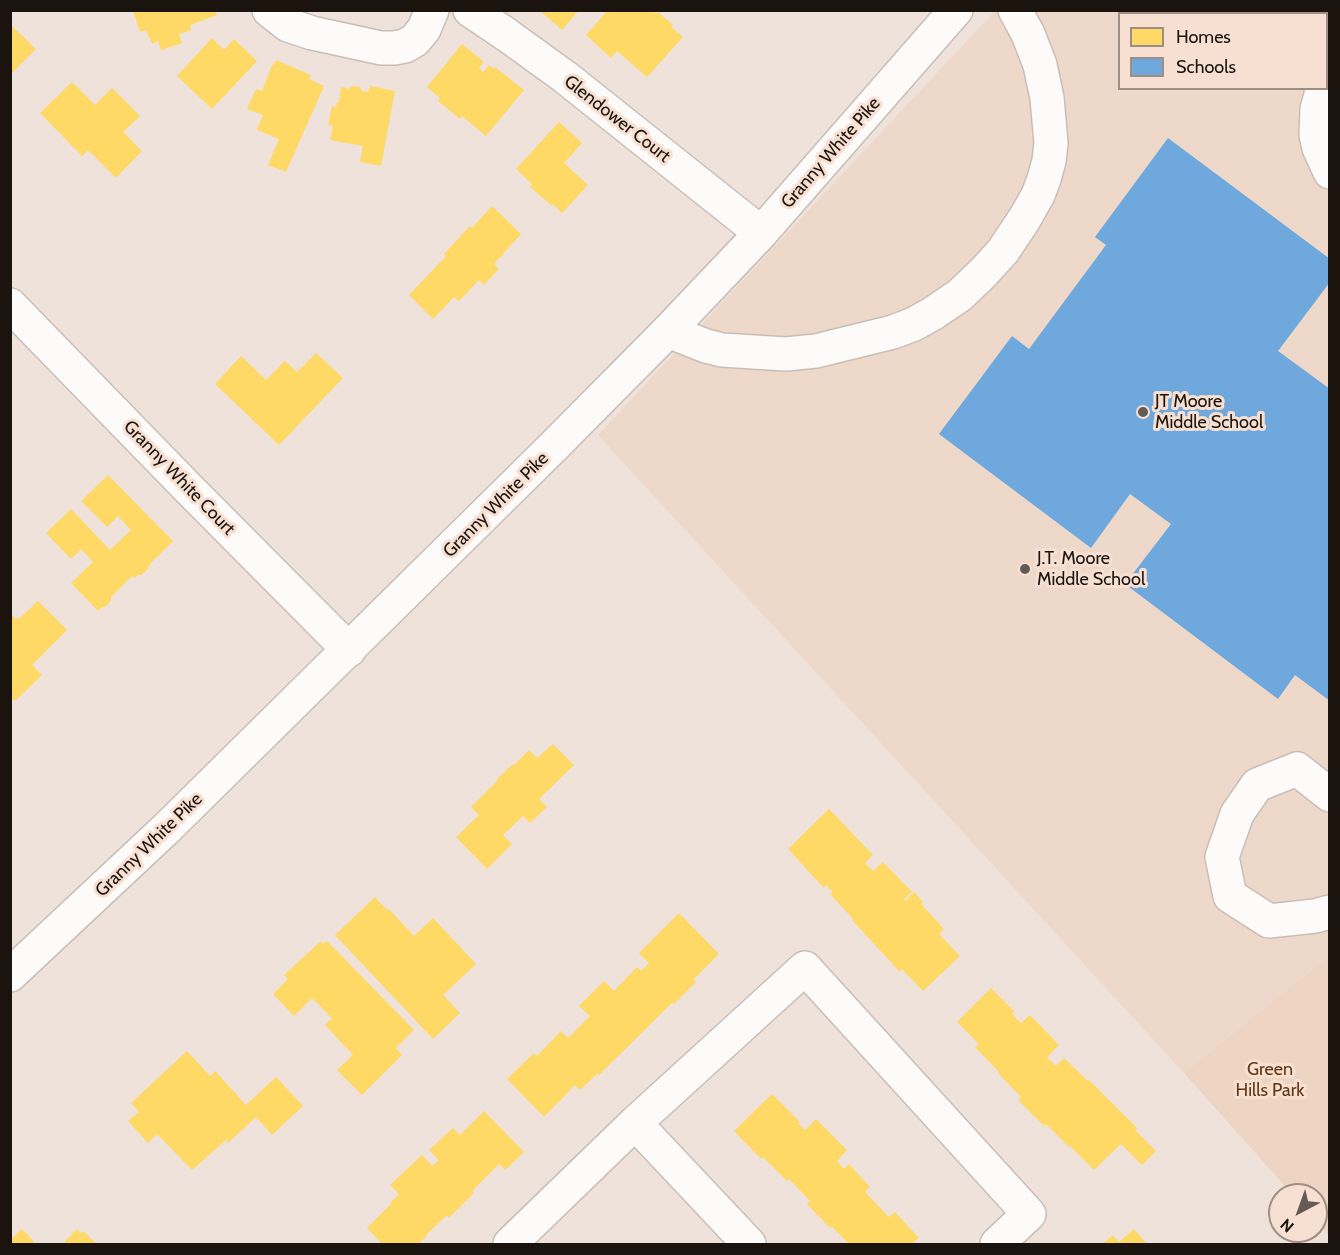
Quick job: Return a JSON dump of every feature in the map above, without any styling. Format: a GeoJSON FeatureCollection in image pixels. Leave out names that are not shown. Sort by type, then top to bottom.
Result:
{"type":"FeatureCollection","features":[{"type":"Feature","properties":{"kind":"street"},"geometry":{"type":"LineString","coordinates":[[269,10],[288,25],[312,33],[381,48],[405,46],[415,40],[424,29],[432,10]]}},
{"type":"Feature","properties":{"kind":"street","name":"Glendower Court"},"geometry":{"type":"LineString","coordinates":[[470,10],[565,77],[761,233]]}},
{"type":"Feature","properties":{"kind":"street","name":"Granny White Pike"},"geometry":{"type":"LineString","coordinates":[[10,975],[167,828],[668,332],[761,233],[956,10]]}},
{"type":"Feature","properties":{"kind":"street"},"geometry":{"type":"LineString","coordinates":[[668,332],[722,350],[786,354],[816,351],[893,332],[914,324],[960,295],[1003,251],[1025,218],[1038,195],[1049,161],[1051,132],[1040,65],[1028,34],[1015,10]]}},
{"type":"Feature","properties":{"kind":"street"},"geometry":{"type":"LineString","coordinates":[[1322,90],[1317,109],[1316,135],[1329,172]]}},
{"type":"Feature","properties":{"kind":"street","name":"Granny White Court"},"geometry":{"type":"LineString","coordinates":[[10,305],[349,650]]}},
{"type":"Feature","properties":{"kind":"street"},"geometry":{"type":"LineString","coordinates":[[1329,795],[1297,769],[1257,785],[1237,814],[1222,857],[1230,896],[1269,921],[1316,916],[1329,912]]}},
{"type":"Feature","properties":{"kind":"street"},"geometry":{"type":"LineString","coordinates":[[510,1245],[635,1123],[805,968],[1029,1214],[997,1245]]}},
{"type":"Feature","properties":{"kind":"street"},"geometry":{"type":"LineString","coordinates":[[635,1123],[748,1245]]}},
{"type":"Feature","properties":{"kind":"shaded area","name":"J.T. Moore Middle School"},"geometry":{"type":"Polygon","coordinates":[[[1288,10],[1292,12],[1118,12],[1118,90],[1328,90],[1329,33],[1329,956],[1184,1073],[598,435],[995,11],[1288,10]]]}},
{"type":"Feature","properties":{"kind":"green space","name":"Green Hills Park"},"geometry":{"type":"Polygon","coordinates":[[[1329,956],[1329,1236],[1328,1183],[1282,1183],[1184,1073],[1329,956]]]}},
{"type":"Feature","properties":{"kind":"building: Homes"},"geometry":{"type":"Polygon","coordinates":[[[133,10],[215,10],[217,15],[190,25],[191,30],[179,34],[182,43],[161,50],[158,41],[152,44],[146,30],[140,32],[133,10]]]}},
{"type":"Feature","properties":{"kind":"building: Homes"},"geometry":{"type":"Polygon","coordinates":[[[539,10],[579,10],[562,30],[539,10]]]}},
{"type":"Feature","properties":{"kind":"building: Homes"},"geometry":{"type":"Polygon","coordinates":[[[608,10],[652,10],[656,14],[658,12],[683,37],[647,77],[617,51],[611,58],[586,35],[608,10]]]}},
{"type":"Feature","properties":{"kind":"building: Homes"},"geometry":{"type":"Polygon","coordinates":[[[10,24],[36,49],[10,75],[10,24]]]}},
{"type":"Feature","properties":{"kind":"building: Homes"},"geometry":{"type":"Polygon","coordinates":[[[212,38],[224,50],[234,39],[257,61],[212,109],[177,76],[212,38]]]}},
{"type":"Feature","properties":{"kind":"building: Homes"},"geometry":{"type":"Polygon","coordinates":[[[462,44],[484,62],[479,68],[483,72],[489,65],[494,69],[495,67],[524,90],[486,136],[462,116],[460,119],[438,101],[440,98],[427,87],[462,44]]]}},
{"type":"Feature","properties":{"kind":"building: Homes"},"geometry":{"type":"Polygon","coordinates":[[[276,60],[311,75],[309,79],[324,86],[286,172],[268,165],[279,139],[257,130],[263,115],[247,109],[256,89],[262,91],[276,60]]]}},
{"type":"Feature","properties":{"kind":"building: Homes"},"geometry":{"type":"Polygon","coordinates":[[[72,82],[95,105],[112,88],[140,116],[123,132],[142,151],[116,178],[88,150],[82,156],[40,113],[72,82]]]}},
{"type":"Feature","properties":{"kind":"building: Homes"},"geometry":{"type":"Polygon","coordinates":[[[352,86],[360,87],[362,91],[368,92],[370,86],[395,91],[381,166],[360,162],[363,146],[330,140],[333,126],[328,125],[332,106],[336,107],[339,102],[341,87],[349,89],[352,86]]]}},
{"type":"Feature","properties":{"kind":"building: Homes"},"geometry":{"type":"Polygon","coordinates":[[[559,122],[582,143],[564,163],[588,185],[562,213],[530,187],[532,184],[516,169],[559,122]]]}},
{"type":"Feature","properties":{"kind":"building: Homes"},"geometry":{"type":"Polygon","coordinates":[[[492,206],[521,234],[494,264],[499,269],[484,285],[479,280],[459,301],[454,297],[433,319],[409,295],[446,256],[444,254],[470,226],[472,228],[492,206]]]}},
{"type":"Feature","properties":{"kind":"building: Homes"},"geometry":{"type":"Polygon","coordinates":[[[316,353],[343,378],[279,445],[215,384],[241,356],[266,380],[285,361],[297,372],[316,353]]]}},
{"type":"Feature","properties":{"kind":"building: Homes"},"geometry":{"type":"Polygon","coordinates":[[[108,475],[173,541],[149,565],[148,569],[135,578],[132,576],[111,597],[111,601],[98,611],[71,583],[93,562],[81,549],[71,559],[46,533],[71,509],[110,550],[131,530],[118,516],[107,527],[81,501],[108,475]]]}},
{"type":"Feature","properties":{"kind":"building: Homes"},"geometry":{"type":"Polygon","coordinates":[[[38,601],[67,630],[32,665],[42,675],[15,701],[10,697],[10,614],[19,619],[38,601]]]}},
{"type":"Feature","properties":{"kind":"building: Homes"},"geometry":{"type":"Polygon","coordinates":[[[553,744],[574,765],[539,799],[547,807],[530,823],[523,816],[503,835],[512,844],[487,869],[456,837],[479,815],[471,807],[529,750],[537,758],[553,744]]]}},
{"type":"Feature","properties":{"kind":"building: Homes"},"geometry":{"type":"Polygon","coordinates":[[[829,809],[873,855],[865,863],[873,871],[883,862],[912,892],[903,900],[905,901],[914,892],[923,902],[921,904],[944,929],[939,934],[960,956],[923,991],[902,969],[900,972],[830,894],[833,892],[826,885],[824,888],[788,849],[829,809]]]}},
{"type":"Feature","properties":{"kind":"building: Homes"},"geometry":{"type":"Polygon","coordinates":[[[375,897],[414,936],[433,918],[476,964],[443,995],[460,1013],[433,1039],[335,935],[375,897]]]}},
{"type":"Feature","properties":{"kind":"building: Homes"},"geometry":{"type":"Polygon","coordinates":[[[679,913],[719,954],[694,979],[696,982],[599,1075],[598,1073],[580,1090],[575,1085],[544,1117],[507,1079],[534,1053],[537,1056],[561,1031],[568,1038],[590,1016],[579,1006],[604,981],[614,991],[637,967],[641,971],[649,963],[639,953],[679,913]]]}},
{"type":"Feature","properties":{"kind":"building: Homes"},"geometry":{"type":"Polygon","coordinates":[[[321,941],[323,944],[327,941],[414,1030],[396,1048],[402,1055],[362,1095],[337,1070],[353,1055],[325,1025],[332,1018],[312,998],[294,1016],[273,994],[288,979],[284,975],[321,941]]]}},
{"type":"Feature","properties":{"kind":"building: Homes"},"geometry":{"type":"Polygon","coordinates":[[[991,988],[1014,1011],[1012,1014],[1021,1023],[1030,1015],[1059,1045],[1047,1057],[1056,1066],[1064,1058],[1137,1128],[1135,1130],[1156,1151],[1142,1165],[1121,1144],[1094,1170],[1018,1100],[1021,1097],[975,1047],[979,1044],[957,1022],[991,988]]]}},
{"type":"Feature","properties":{"kind":"building: Homes"},"geometry":{"type":"Polygon","coordinates":[[[187,1051],[210,1076],[215,1071],[246,1105],[276,1077],[303,1106],[272,1135],[256,1117],[228,1143],[226,1140],[192,1170],[157,1134],[148,1143],[128,1121],[139,1112],[131,1103],[187,1051]]]}},
{"type":"Feature","properties":{"kind":"building: Homes"},"geometry":{"type":"Polygon","coordinates":[[[772,1094],[805,1130],[816,1119],[847,1150],[837,1161],[844,1169],[849,1164],[870,1187],[865,1192],[889,1217],[895,1212],[919,1238],[912,1244],[849,1244],[832,1227],[830,1228],[807,1204],[810,1201],[789,1179],[787,1181],[763,1157],[761,1159],[734,1131],[772,1094]]]}},
{"type":"Feature","properties":{"kind":"building: Homes"},"geometry":{"type":"Polygon","coordinates":[[[484,1111],[524,1152],[505,1170],[499,1164],[449,1218],[447,1215],[418,1244],[382,1244],[367,1228],[399,1194],[390,1185],[422,1155],[432,1166],[439,1160],[429,1150],[453,1128],[460,1135],[484,1111]]]}},
{"type":"Feature","properties":{"kind":"building: Homes"},"geometry":{"type":"Polygon","coordinates":[[[22,1229],[36,1244],[10,1244],[10,1240],[22,1229]]]}},
{"type":"Feature","properties":{"kind":"building: Homes"},"geometry":{"type":"Polygon","coordinates":[[[77,1229],[81,1233],[83,1231],[97,1244],[67,1244],[64,1242],[77,1229]]]}},
{"type":"Feature","properties":{"kind":"building: Homes"},"geometry":{"type":"Polygon","coordinates":[[[1134,1229],[1147,1244],[1102,1244],[1113,1235],[1119,1242],[1134,1229]]]}},
{"type":"Feature","properties":{"kind":"building: Schools","name":"JT Moore Middle School"},"geometry":{"type":"Polygon","coordinates":[[[1168,138],[1330,259],[1330,282],[1278,351],[1330,389],[1330,701],[1295,675],[1278,699],[1125,584],[1171,524],[1130,494],[1091,548],[939,434],[1012,336],[1029,349],[1106,245],[1095,237],[1168,138]]]}},
{"type":"Feature","properties":{"kind":"place","name":"JT Moore Middle School"},"geometry":{"type":"Point","coordinates":[1143,412]}},
{"type":"Feature","properties":{"kind":"place","name":"J.T. Moore Middle School"},"geometry":{"type":"Point","coordinates":[1025,569]}}]}
